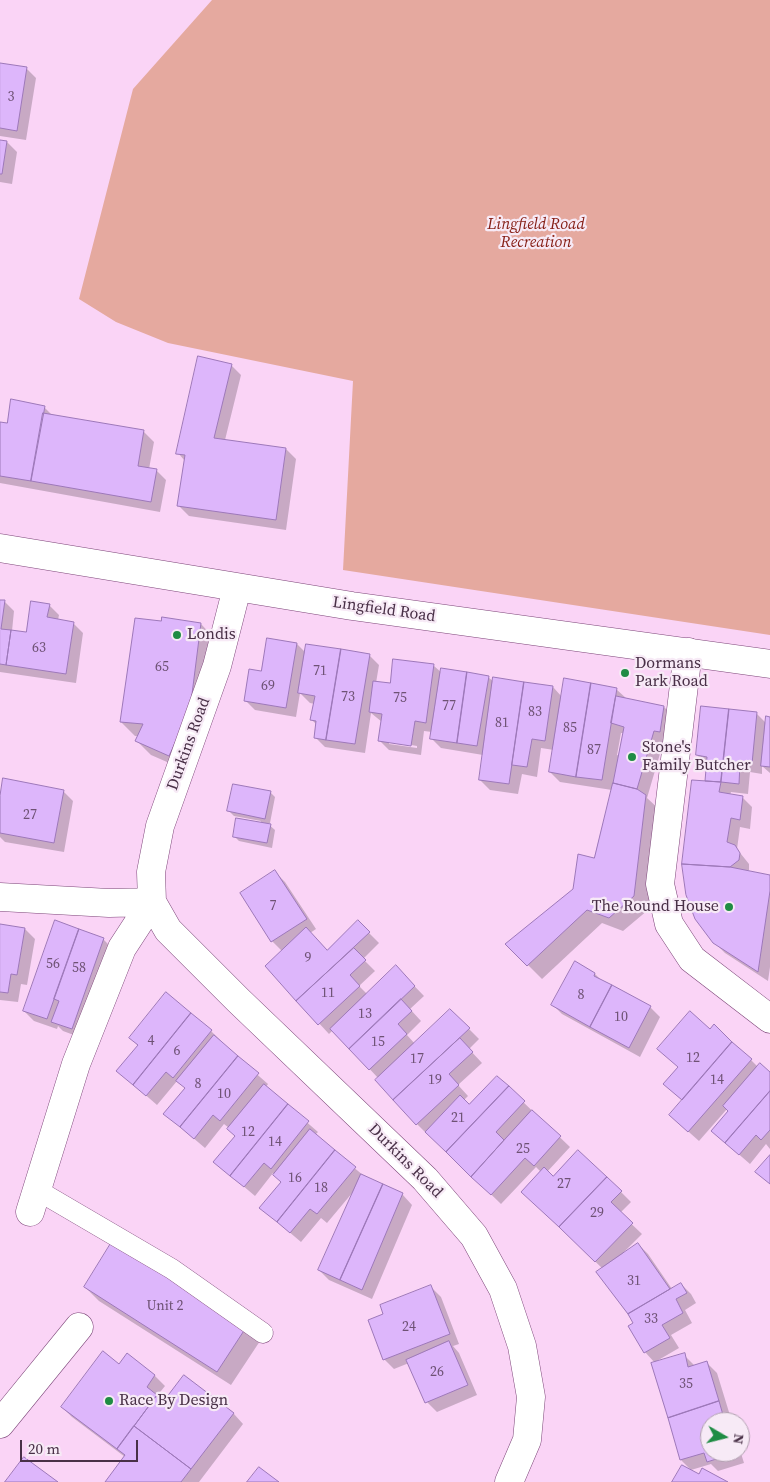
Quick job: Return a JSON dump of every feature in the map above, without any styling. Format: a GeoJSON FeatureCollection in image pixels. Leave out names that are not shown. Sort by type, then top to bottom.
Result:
{"type":"FeatureCollection","features":[{"type":"Feature","properties":{"kind":"street","name":"Lingfield Road"},"geometry":{"type":"LineString","coordinates":[[0,548],[352,606],[770,664]]}},
{"type":"Feature","properties":{"kind":"street","name":"Durkins Road"},"geometry":{"type":"LineString","coordinates":[[237,588],[217,666],[160,826],[151,872],[152,902],[168,930],[238,1000],[425,1179],[474,1236],[502,1289],[508,1305],[522,1346],[531,1397],[527,1440],[509,1482]]}},
{"type":"Feature","properties":{"kind":"street"},"geometry":{"type":"LineString","coordinates":[[688,652],[660,884],[669,924],[692,959],[770,1019]]}},
{"type":"Feature","properties":{"kind":"street"},"geometry":{"type":"LineString","coordinates":[[0,897],[152,902]]}},
{"type":"Feature","properties":{"kind":"street"},"geometry":{"type":"LineString","coordinates":[[34,1201],[76,1064],[122,948],[152,902]]}},
{"type":"Feature","properties":{"kind":"street"},"geometry":{"type":"LineString","coordinates":[[1,1420],[79,1327]]}},
{"type":"Feature","properties":{"kind":"lane"},"geometry":{"type":"LineString","coordinates":[[34,1201],[172,1270],[263,1333]]}},
{"type":"Feature","properties":{"kind":"green space","name":"Lingfield Road Recreation"},"geometry":{"type":"Polygon","coordinates":[[[212,0],[770,0],[770,635],[343,570],[353,381],[168,343],[116,322],[79,299],[133,89],[212,0]]]}},
{"type":"Feature","properties":{"kind":"building"},"geometry":{"type":"Polygon","coordinates":[[[0,63],[27,67],[17,131],[0,128],[0,63]]]}},
{"type":"Feature","properties":{"kind":"building"},"geometry":{"type":"Polygon","coordinates":[[[0,140],[7,141],[2,174],[0,174],[0,140]]]}},
{"type":"Feature","properties":{"kind":"building"},"geometry":{"type":"Polygon","coordinates":[[[198,356],[232,364],[214,438],[286,448],[276,520],[177,506],[185,455],[176,454],[198,356]]]}},
{"type":"Feature","properties":{"kind":"building"},"geometry":{"type":"Polygon","coordinates":[[[11,399],[45,406],[31,481],[0,476],[0,422],[7,423],[11,399]]]}},
{"type":"Feature","properties":{"kind":"building"},"geometry":{"type":"Polygon","coordinates":[[[43,413],[144,430],[138,466],[157,469],[151,502],[31,481],[43,413]]]}},
{"type":"Feature","properties":{"kind":"building"},"geometry":{"type":"Polygon","coordinates":[[[0,600],[5,600],[1,629],[11,630],[6,665],[0,664],[0,600]]]}},
{"type":"Feature","properties":{"kind":"building"},"geometry":{"type":"Polygon","coordinates":[[[31,601],[50,604],[47,617],[74,622],[66,674],[6,665],[11,630],[26,632],[31,601]]]}},
{"type":"Feature","properties":{"kind":"building"},"geometry":{"type":"Polygon","coordinates":[[[162,617],[201,623],[190,710],[169,756],[135,741],[143,724],[120,722],[135,618],[161,621],[162,617]]]}},
{"type":"Feature","properties":{"kind":"building"},"geometry":{"type":"Polygon","coordinates":[[[267,638],[297,643],[286,708],[244,701],[249,669],[261,671],[267,638]]]}},
{"type":"Feature","properties":{"kind":"building"},"geometry":{"type":"Polygon","coordinates":[[[306,644],[341,649],[326,740],[314,738],[316,721],[310,720],[315,696],[298,693],[306,644]]]}},
{"type":"Feature","properties":{"kind":"building"},"geometry":{"type":"Polygon","coordinates":[[[341,649],[370,654],[355,744],[326,740],[341,649]]]}},
{"type":"Feature","properties":{"kind":"building"},"geometry":{"type":"Polygon","coordinates":[[[393,659],[434,664],[426,723],[415,721],[411,746],[378,741],[382,714],[369,712],[373,681],[390,683],[393,659]]]}},
{"type":"Feature","properties":{"kind":"building"},"geometry":{"type":"Polygon","coordinates":[[[441,668],[467,672],[457,743],[430,739],[441,668]]]}},
{"type":"Feature","properties":{"kind":"building"},"geometry":{"type":"Polygon","coordinates":[[[467,672],[489,676],[477,746],[457,743],[467,672]]]}},
{"type":"Feature","properties":{"kind":"building"},"geometry":{"type":"Polygon","coordinates":[[[493,677],[524,682],[509,784],[479,780],[493,677]]]}},
{"type":"Feature","properties":{"kind":"building"},"geometry":{"type":"Polygon","coordinates":[[[564,678],[591,683],[576,777],[549,772],[564,678]]]}},
{"type":"Feature","properties":{"kind":"building"},"geometry":{"type":"Polygon","coordinates":[[[524,682],[553,686],[545,741],[532,739],[527,767],[512,765],[524,682]]]}},
{"type":"Feature","properties":{"kind":"building"},"geometry":{"type":"Polygon","coordinates":[[[591,683],[617,688],[602,780],[576,777],[591,683]]]}},
{"type":"Feature","properties":{"kind":"building","name":"Stone's Family Butcher"},"geometry":{"type":"Polygon","coordinates":[[[616,696],[664,706],[660,732],[654,731],[637,789],[613,783],[624,727],[611,723],[616,696]]]}},
{"type":"Feature","properties":{"kind":"building"},"geometry":{"type":"Polygon","coordinates":[[[701,706],[729,709],[721,782],[705,781],[707,757],[696,755],[701,706]]]}},
{"type":"Feature","properties":{"kind":"building"},"geometry":{"type":"Polygon","coordinates":[[[729,709],[757,712],[752,764],[740,763],[739,784],[721,782],[729,709]]]}},
{"type":"Feature","properties":{"kind":"building"},"geometry":{"type":"Polygon","coordinates":[[[766,716],[770,717],[770,767],[761,766],[766,716]]]}},
{"type":"Feature","properties":{"kind":"building"},"geometry":{"type":"Polygon","coordinates":[[[3,778],[64,790],[54,843],[0,833],[0,796],[3,778]]]}},
{"type":"Feature","properties":{"kind":"building"},"geometry":{"type":"Polygon","coordinates":[[[692,780],[721,782],[719,792],[743,796],[740,820],[731,818],[727,842],[735,845],[740,853],[739,860],[730,867],[682,864],[692,780]]]}},
{"type":"Feature","properties":{"kind":"building"},"geometry":{"type":"Polygon","coordinates":[[[613,783],[637,789],[646,795],[634,896],[609,918],[587,910],[527,966],[505,944],[573,889],[578,854],[594,858],[613,783]]]}},
{"type":"Feature","properties":{"kind":"building"},"geometry":{"type":"Polygon","coordinates":[[[233,784],[271,791],[265,819],[227,811],[233,784]]]}},
{"type":"Feature","properties":{"kind":"building"},"geometry":{"type":"Polygon","coordinates":[[[236,818],[271,824],[267,843],[233,837],[236,818]]]}},
{"type":"Feature","properties":{"kind":"building","name":"The Round House"},"geometry":{"type":"Polygon","coordinates":[[[682,864],[730,867],[770,875],[770,891],[758,972],[713,943],[695,919],[686,895],[682,864]]]}},
{"type":"Feature","properties":{"kind":"building"},"geometry":{"type":"Polygon","coordinates":[[[275,870],[307,919],[271,942],[240,893],[275,870]]]}},
{"type":"Feature","properties":{"kind":"building"},"geometry":{"type":"Polygon","coordinates":[[[55,920],[79,929],[47,1019],[23,1011],[55,920]]]}},
{"type":"Feature","properties":{"kind":"building"},"geometry":{"type":"Polygon","coordinates":[[[358,920],[370,932],[296,1001],[265,966],[306,927],[327,950],[358,920]]]}},
{"type":"Feature","properties":{"kind":"building"},"geometry":{"type":"Polygon","coordinates":[[[0,924],[25,928],[17,975],[11,974],[8,993],[0,992],[0,924]]]}},
{"type":"Feature","properties":{"kind":"building"},"geometry":{"type":"Polygon","coordinates":[[[79,929],[104,938],[72,1029],[51,1022],[59,1001],[54,999],[79,929]]]}},
{"type":"Feature","properties":{"kind":"building"},"geometry":{"type":"Polygon","coordinates":[[[354,948],[366,960],[350,975],[360,986],[318,1025],[296,1001],[354,948]]]}},
{"type":"Feature","properties":{"kind":"building"},"geometry":{"type":"Polygon","coordinates":[[[575,961],[595,973],[594,976],[612,985],[590,1027],[551,1005],[575,961]]]}},
{"type":"Feature","properties":{"kind":"building"},"geometry":{"type":"Polygon","coordinates":[[[396,965],[415,986],[349,1049],[330,1029],[396,965]]]}},
{"type":"Feature","properties":{"kind":"building"},"geometry":{"type":"Polygon","coordinates":[[[612,985],[651,1006],[629,1048],[590,1027],[612,985]]]}},
{"type":"Feature","properties":{"kind":"building"},"geometry":{"type":"Polygon","coordinates":[[[166,992],[191,1013],[133,1085],[116,1071],[138,1045],[129,1038],[166,992]]]}},
{"type":"Feature","properties":{"kind":"building"},"geometry":{"type":"Polygon","coordinates":[[[401,999],[412,1011],[398,1024],[407,1034],[369,1070],[349,1049],[401,999]]]}},
{"type":"Feature","properties":{"kind":"building"},"geometry":{"type":"Polygon","coordinates":[[[450,1009],[470,1028],[393,1100],[375,1080],[450,1009]]]}},
{"type":"Feature","properties":{"kind":"building"},"geometry":{"type":"Polygon","coordinates":[[[690,1011],[710,1029],[714,1024],[732,1042],[682,1100],[663,1084],[678,1067],[657,1049],[690,1011]]]}},
{"type":"Feature","properties":{"kind":"building"},"geometry":{"type":"Polygon","coordinates":[[[191,1013],[212,1030],[173,1078],[166,1072],[146,1096],[133,1085],[191,1013]]]}},
{"type":"Feature","properties":{"kind":"building"},"geometry":{"type":"Polygon","coordinates":[[[214,1035],[238,1056],[180,1127],[163,1114],[185,1088],[176,1081],[214,1035]]]}},
{"type":"Feature","properties":{"kind":"building"},"geometry":{"type":"Polygon","coordinates":[[[460,1038],[473,1052],[449,1074],[459,1085],[416,1125],[393,1100],[460,1038]]]}},
{"type":"Feature","properties":{"kind":"building"},"geometry":{"type":"Polygon","coordinates":[[[732,1042],[752,1059],[688,1132],[669,1115],[732,1042]]]}},
{"type":"Feature","properties":{"kind":"building"},"geometry":{"type":"Polygon","coordinates":[[[238,1056],[259,1073],[220,1121],[213,1115],[194,1139],[180,1127],[238,1056]]]}},
{"type":"Feature","properties":{"kind":"building"},"geometry":{"type":"Polygon","coordinates":[[[760,1063],[770,1072],[770,1091],[725,1143],[711,1131],[728,1111],[723,1106],[760,1063]]]}},
{"type":"Feature","properties":{"kind":"building"},"geometry":{"type":"Polygon","coordinates":[[[497,1076],[509,1086],[446,1152],[425,1132],[460,1095],[469,1104],[497,1076]]]}},
{"type":"Feature","properties":{"kind":"building"},"geometry":{"type":"Polygon","coordinates":[[[264,1084],[288,1104],[230,1176],[213,1162],[235,1136],[227,1129],[264,1084]]]}},
{"type":"Feature","properties":{"kind":"building"},"geometry":{"type":"Polygon","coordinates":[[[509,1086],[525,1101],[496,1132],[504,1140],[471,1177],[446,1152],[509,1086]]]}},
{"type":"Feature","properties":{"kind":"building"},"geometry":{"type":"Polygon","coordinates":[[[770,1091],[770,1130],[761,1140],[756,1135],[739,1155],[725,1143],[770,1091]]]}},
{"type":"Feature","properties":{"kind":"building"},"geometry":{"type":"Polygon","coordinates":[[[288,1104],[309,1121],[271,1169],[264,1163],[244,1187],[230,1176],[288,1104]]]}},
{"type":"Feature","properties":{"kind":"building"},"geometry":{"type":"Polygon","coordinates":[[[532,1110],[561,1136],[534,1166],[525,1158],[491,1195],[471,1177],[532,1110]]]}},
{"type":"Feature","properties":{"kind":"building"},"geometry":{"type":"Polygon","coordinates":[[[310,1129],[335,1150],[277,1222],[259,1208],[281,1182],[273,1175],[310,1129]]]}},
{"type":"Feature","properties":{"kind":"building"},"geometry":{"type":"Polygon","coordinates":[[[335,1150],[356,1167],[317,1214],[310,1209],[290,1233],[277,1222],[335,1150]]]}},
{"type":"Feature","properties":{"kind":"building"},"geometry":{"type":"Polygon","coordinates":[[[578,1150],[607,1177],[559,1227],[521,1192],[544,1167],[553,1176],[578,1150]]]}},
{"type":"Feature","properties":{"kind":"building"},"geometry":{"type":"Polygon","coordinates":[[[770,1155],[770,1184],[755,1172],[770,1155]]]}},
{"type":"Feature","properties":{"kind":"building"},"geometry":{"type":"Polygon","coordinates":[[[361,1174],[383,1184],[340,1280],[318,1270],[361,1174]]]}},
{"type":"Feature","properties":{"kind":"building"},"geometry":{"type":"Polygon","coordinates":[[[607,1177],[622,1191],[611,1202],[633,1223],[595,1262],[559,1227],[607,1177]]]}},
{"type":"Feature","properties":{"kind":"building"},"geometry":{"type":"Polygon","coordinates":[[[383,1184],[403,1193],[362,1290],[340,1280],[383,1184]]]}},
{"type":"Feature","properties":{"kind":"building"},"geometry":{"type":"Polygon","coordinates":[[[113,1240],[247,1326],[217,1372],[84,1287],[113,1240]]]}},
{"type":"Feature","properties":{"kind":"building"},"geometry":{"type":"Polygon","coordinates":[[[638,1243],[670,1289],[628,1314],[596,1272],[638,1243]]]}},
{"type":"Feature","properties":{"kind":"building"},"geometry":{"type":"Polygon","coordinates":[[[681,1283],[687,1293],[676,1299],[683,1313],[662,1325],[670,1338],[644,1353],[628,1326],[633,1323],[628,1314],[681,1283]]]}},
{"type":"Feature","properties":{"kind":"building"},"geometry":{"type":"Polygon","coordinates":[[[431,1285],[450,1334],[383,1360],[368,1320],[383,1314],[380,1305],[431,1285]]]}},
{"type":"Feature","properties":{"kind":"building"},"geometry":{"type":"Polygon","coordinates":[[[449,1341],[468,1385],[425,1403],[406,1360],[449,1341]]]}},
{"type":"Feature","properties":{"kind":"building","name":"Race By Design"},"geometry":{"type":"Polygon","coordinates":[[[103,1351],[119,1364],[127,1353],[155,1375],[147,1387],[157,1395],[117,1449],[61,1407],[103,1351]]]}},
{"type":"Feature","properties":{"kind":"building"},"geometry":{"type":"Polygon","coordinates":[[[685,1353],[688,1367],[707,1361],[719,1401],[668,1418],[651,1363],[685,1353]]]}},
{"type":"Feature","properties":{"kind":"building"},"geometry":{"type":"Polygon","coordinates":[[[184,1375],[234,1413],[191,1469],[134,1426],[157,1395],[164,1400],[184,1375]]]}},
{"type":"Feature","properties":{"kind":"building"},"geometry":{"type":"Polygon","coordinates":[[[719,1401],[722,1412],[700,1412],[700,1454],[680,1460],[668,1418],[719,1401]]]}},
{"type":"Feature","properties":{"kind":"building"},"geometry":{"type":"Polygon","coordinates":[[[134,1426],[191,1469],[181,1482],[105,1482],[125,1455],[117,1449],[134,1426]]]}},
{"type":"Feature","properties":{"kind":"building"},"geometry":{"type":"Polygon","coordinates":[[[24,1457],[58,1482],[5,1482],[24,1457]]]}},
{"type":"Feature","properties":{"kind":"building"},"geometry":{"type":"Polygon","coordinates":[[[682,1465],[699,1474],[702,1468],[728,1482],[672,1482],[682,1465]]]}},
{"type":"Feature","properties":{"kind":"building"},"geometry":{"type":"Polygon","coordinates":[[[259,1467],[279,1482],[247,1482],[259,1467]]]}},
{"type":"Feature","properties":{"kind":"place","name":"Londis"},"geometry":{"type":"Point","coordinates":[177,635]}},
{"type":"Feature","properties":{"kind":"place","name":"Dormans Park Road"},"geometry":{"type":"Point","coordinates":[625,673]}},
{"type":"Feature","properties":{"kind":"place","name":"Stone's Family Butcher"},"geometry":{"type":"Point","coordinates":[632,757]}},
{"type":"Feature","properties":{"kind":"place","name":"The Round House"},"geometry":{"type":"Point","coordinates":[729,907]}},
{"type":"Feature","properties":{"kind":"place","name":"Race By Design"},"geometry":{"type":"Point","coordinates":[109,1401]}}]}
